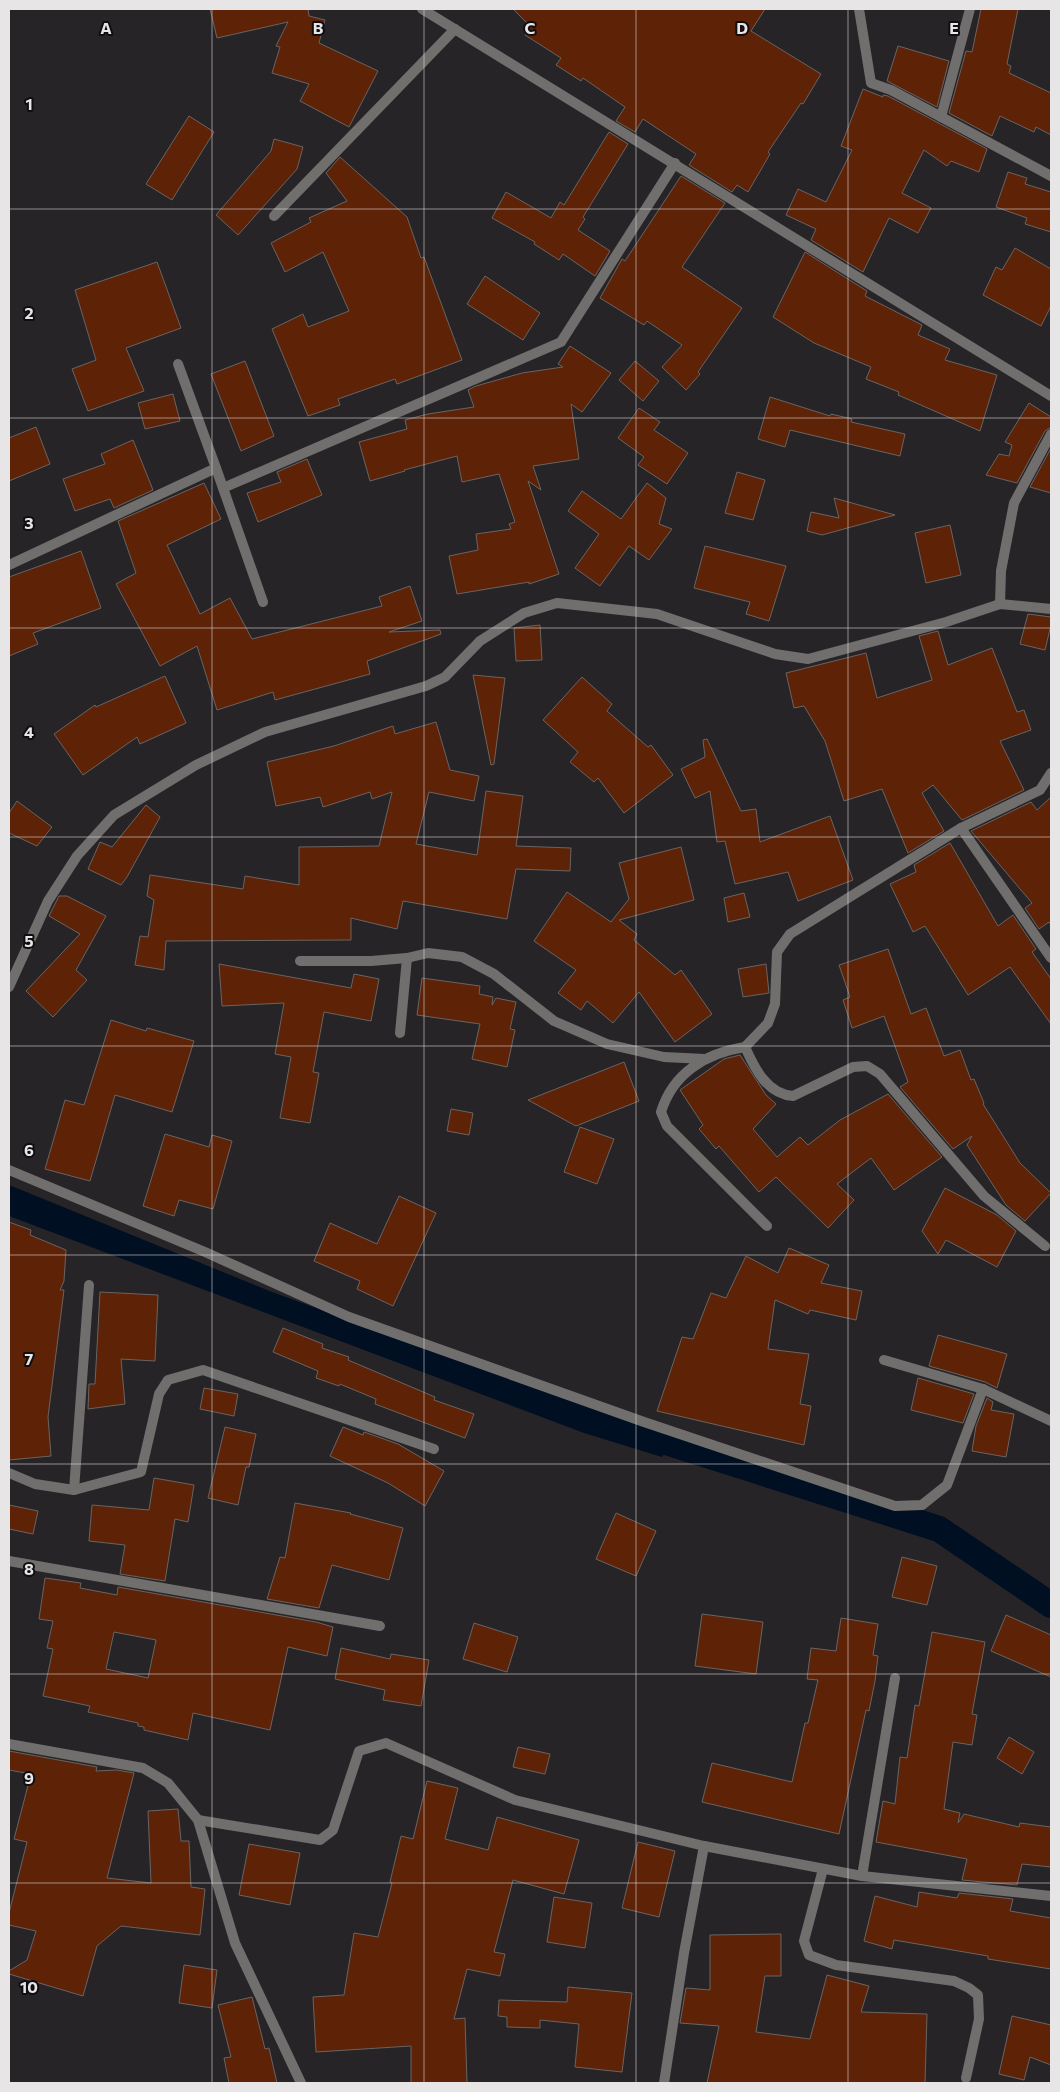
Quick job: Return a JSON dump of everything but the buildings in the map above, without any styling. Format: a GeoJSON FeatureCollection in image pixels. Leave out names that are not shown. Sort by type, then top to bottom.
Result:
{"type":"FeatureCollection","features":[{"type":"Feature","properties":{"kind":"street"},"geometry":{"type":"LineString","coordinates":[[422,9],[1051,396]]}},
{"type":"Feature","properties":{"kind":"street"},"geometry":{"type":"LineString","coordinates":[[860,9],[871,83],[891,90],[1051,176]]}},
{"type":"Feature","properties":{"kind":"street"},"geometry":{"type":"LineString","coordinates":[[941,117],[970,9]]}},
{"type":"Feature","properties":{"kind":"street"},"geometry":{"type":"LineString","coordinates":[[274,216],[455,30]]}},
{"type":"Feature","properties":{"kind":"street"},"geometry":{"type":"LineString","coordinates":[[223,488],[561,342],[675,163]]}},
{"type":"Feature","properties":{"kind":"street"},"geometry":{"type":"LineString","coordinates":[[178,364],[263,602]]}},
{"type":"Feature","properties":{"kind":"street"},"geometry":{"type":"LineString","coordinates":[[1000,604],[1001,572],[1014,503],[1051,434]]}},
{"type":"Feature","properties":{"kind":"street"},"geometry":{"type":"LineString","coordinates":[[9,565],[216,468]]}},
{"type":"Feature","properties":{"kind":"street"},"geometry":{"type":"LineString","coordinates":[[9,987],[48,900],[77,856],[114,815],[196,765],[265,732],[426,686],[446,677],[480,641],[524,613],[557,602],[657,614],[775,654],[808,659],[946,622],[1000,604],[1051,609]]}},
{"type":"Feature","properties":{"kind":"street"},"geometry":{"type":"LineString","coordinates":[[767,1226],[667,1126],[661,1112],[665,1099],[685,1071],[705,1059],[727,1050],[745,1047],[768,1024],[775,1004],[777,952],[790,934],[961,828],[1040,790],[1051,773]]}},
{"type":"Feature","properties":{"kind":"street"},"geometry":{"type":"LineString","coordinates":[[961,828],[1051,958]]}},
{"type":"Feature","properties":{"kind":"street"},"geometry":{"type":"LineString","coordinates":[[300,961],[371,961],[406,958],[428,953],[462,958],[494,974],[554,1021],[607,1044],[664,1057],[705,1059]]}},
{"type":"Feature","properties":{"kind":"street"},"geometry":{"type":"LineString","coordinates":[[400,1033],[406,958]]}},
{"type":"Feature","properties":{"kind":"street"},"geometry":{"type":"LineString","coordinates":[[745,1047],[753,1064],[772,1090],[782,1095],[793,1096],[853,1067],[867,1066],[880,1074],[984,1196],[1045,1246]]}},
{"type":"Feature","properties":{"kind":"street"},"geometry":{"type":"LineString","coordinates":[[9,1170],[205,1252],[349,1317],[644,1422],[895,1506],[922,1505],[947,1485],[983,1389]]}},
{"type":"Feature","properties":{"kind":"street"},"geometry":{"type":"LineString","coordinates":[[74,1490],[90,1285]]}},
{"type":"Feature","properties":{"kind":"street"},"geometry":{"type":"LineString","coordinates":[[884,1360],[983,1389],[1051,1422]]}},
{"type":"Feature","properties":{"kind":"street"},"geometry":{"type":"LineString","coordinates":[[9,1473],[35,1484],[74,1490],[141,1472],[159,1394],[168,1380],[203,1370],[434,1449]]}},
{"type":"Feature","properties":{"kind":"street"},"geometry":{"type":"LineString","coordinates":[[9,1561],[380,1626]]}},
{"type":"Feature","properties":{"kind":"street"},"geometry":{"type":"LineString","coordinates":[[862,1876],[895,1678]]}},
{"type":"Feature","properties":{"kind":"street"},"geometry":{"type":"LineString","coordinates":[[9,1744],[143,1768],[168,1783],[198,1820],[236,1943],[301,2083]]}},
{"type":"Feature","properties":{"kind":"street"},"geometry":{"type":"LineString","coordinates":[[198,1820],[320,1840],[333,1830],[359,1751],[386,1744],[515,1800],[704,1846],[862,1876],[1051,1896]]}},
{"type":"Feature","properties":{"kind":"street"},"geometry":{"type":"LineString","coordinates":[[664,2083],[684,1953],[704,1846]]}},
{"type":"Feature","properties":{"kind":"street"},"geometry":{"type":"LineString","coordinates":[[823,1868],[804,1941],[809,1955],[836,1965],[954,1981],[969,1988],[978,1996],[979,2019],[966,2078]]}},
{"type":"Feature","properties":{"kind":"water"},"geometry":{"type":"Polygon","coordinates":[[[9,1185],[272,1292],[674,1438],[662,1457],[584,1433],[9,1216],[9,1185]]]}},
{"type":"Feature","properties":{"kind":"waterway"},"geometry":{"type":"LineString","coordinates":[[638,1433],[939,1529],[1051,1605]]}}]}
